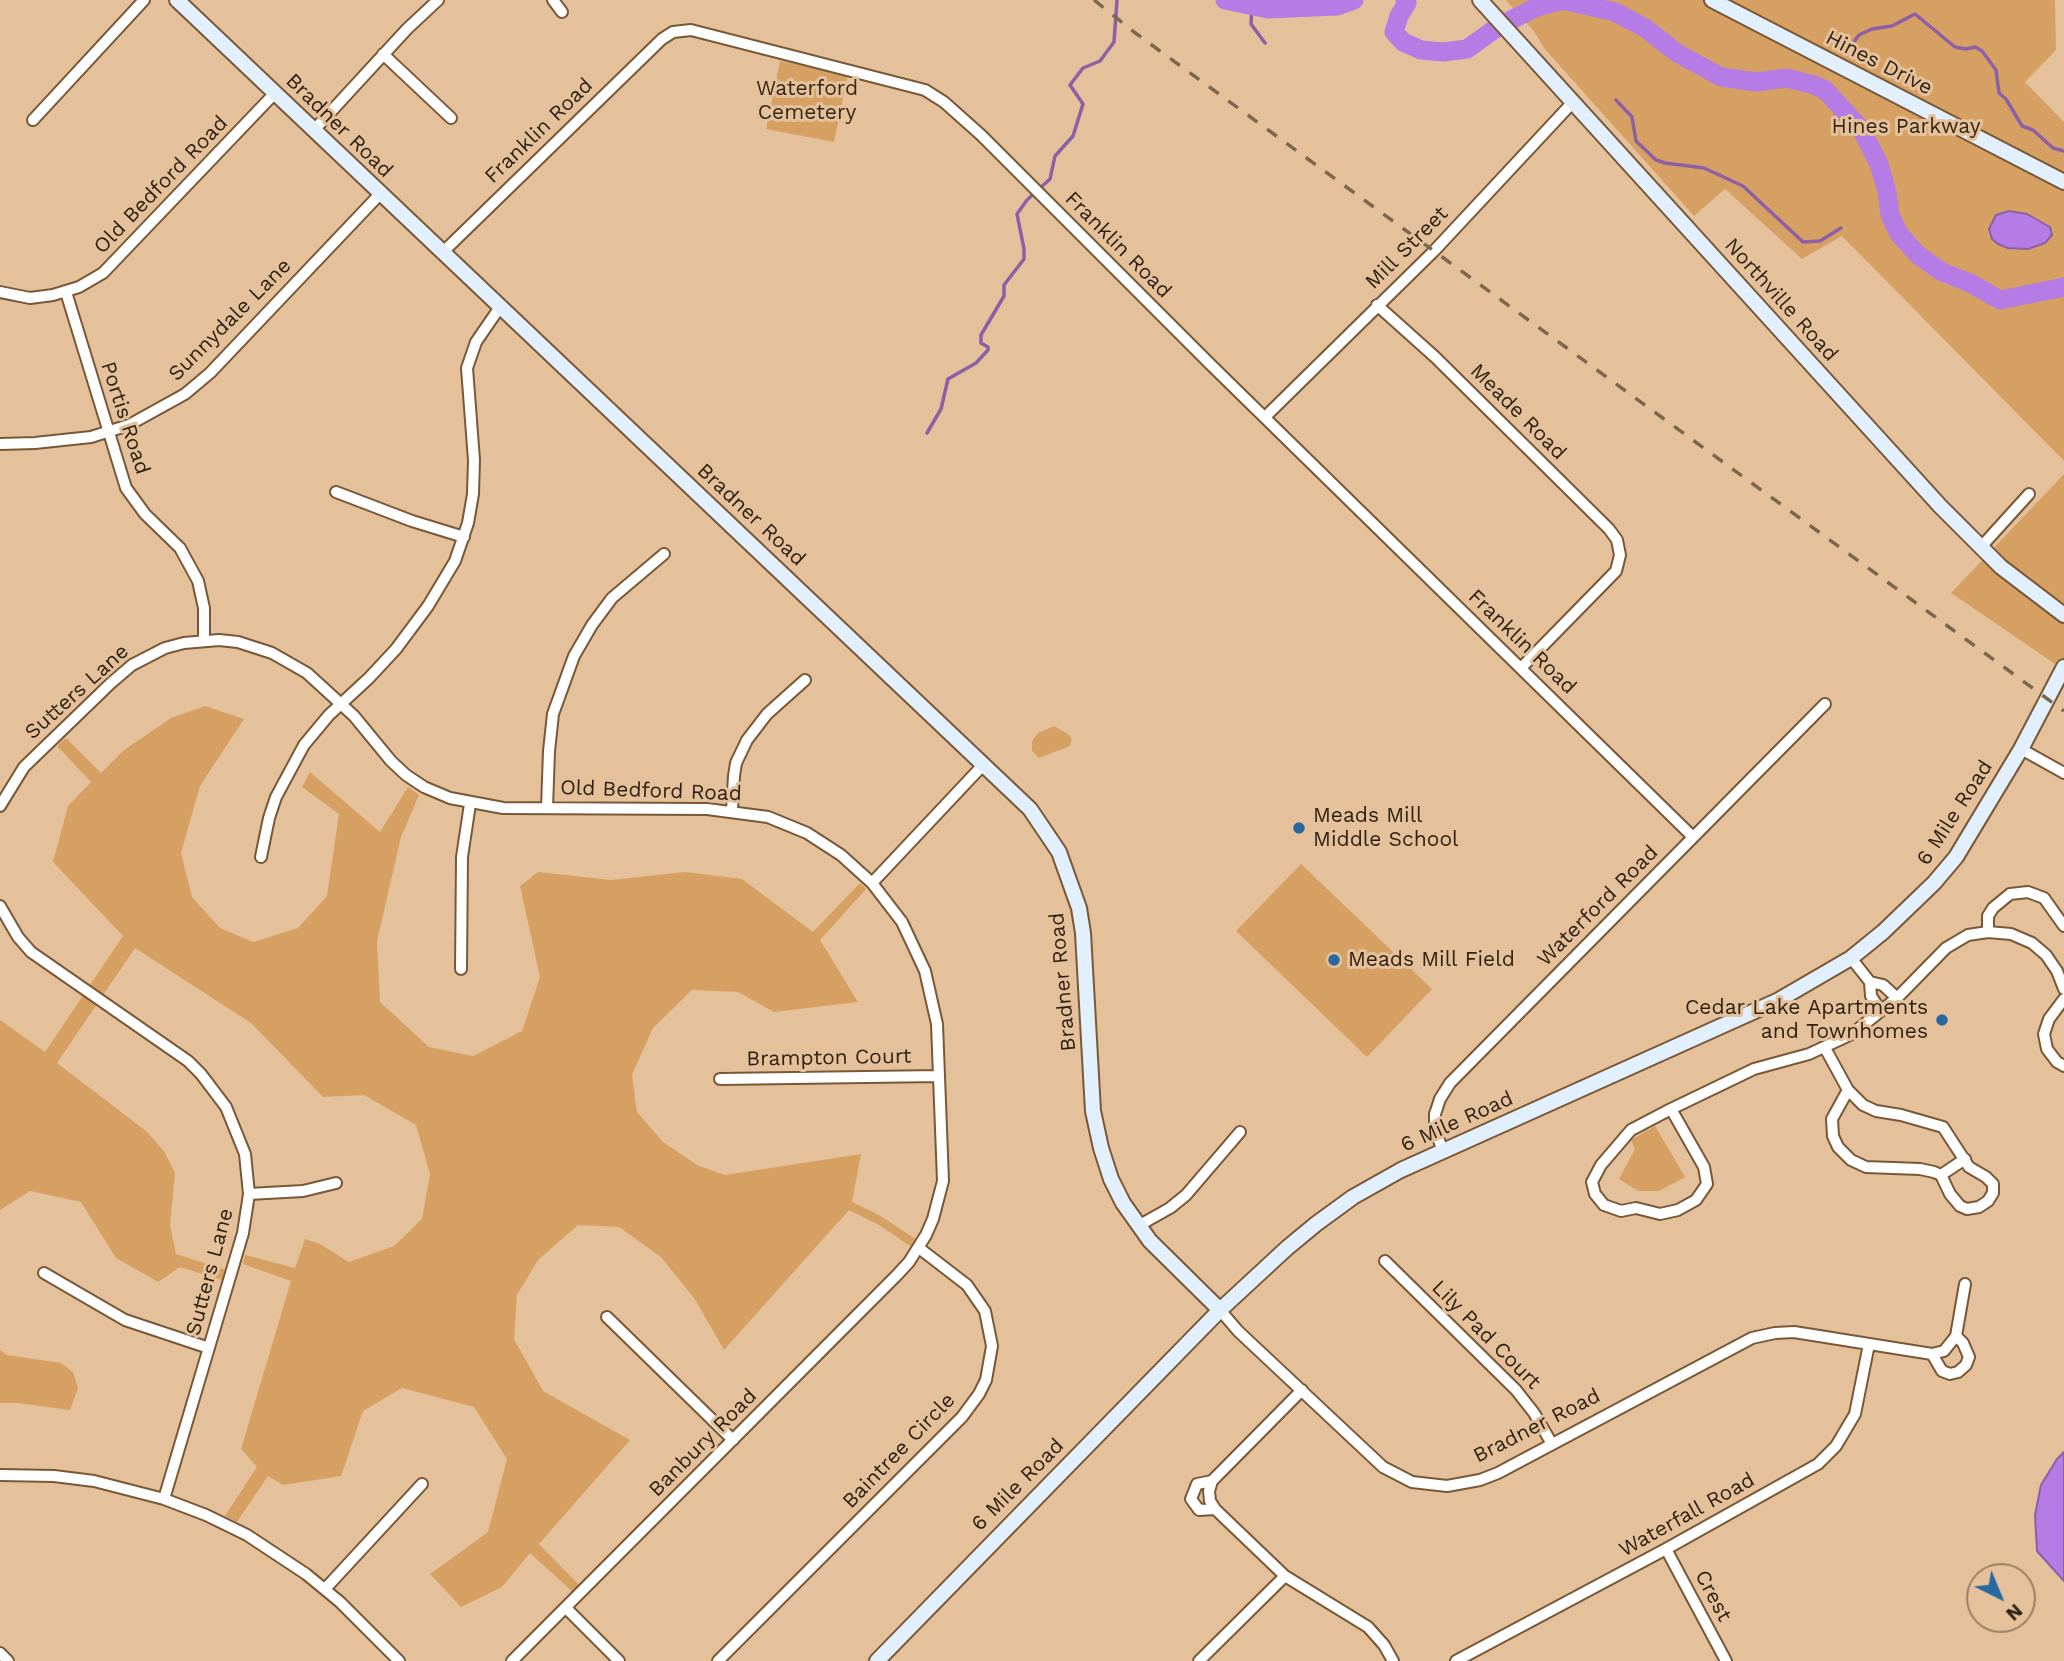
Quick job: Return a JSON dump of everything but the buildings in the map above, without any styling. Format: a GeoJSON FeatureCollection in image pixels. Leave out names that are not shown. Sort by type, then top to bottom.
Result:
{"type":"FeatureCollection","features":[{"type":"Feature","properties":{"kind":"street"},"geometry":{"type":"LineString","coordinates":[[33,120],[144,0]]}},
{"type":"Feature","properties":{"kind":"street","name":"Bradner Road"},"geometry":{"type":"LineString","coordinates":[[177,0],[1018,797],[1039,822],[1059,852],[1073,887],[1083,933],[1091,1095],[1096,1127],[1111,1179],[1138,1226],[1162,1254],[1238,1331],[1383,1467],[1402,1478],[1422,1484],[1447,1486],[1480,1480],[1752,1338],[1775,1333],[1794,1332],[1932,1354],[1942,1371],[1950,1374],[1958,1372],[1966,1365],[1969,1357],[1963,1343],[1956,1336],[1965,1284]]}},
{"type":"Feature","properties":{"kind":"street"},"geometry":{"type":"LineString","coordinates":[[314,130],[383,54],[438,0]]}},
{"type":"Feature","properties":{"kind":"street"},"geometry":{"type":"LineString","coordinates":[[553,0],[562,12]]}},
{"type":"Feature","properties":{"kind":"street","name":"Northville Road"},"geometry":{"type":"LineString","coordinates":[[1480,0],[1940,506],[2001,567],[2064,615]]}},
{"type":"Feature","properties":{"kind":"street","name":"Hines Drive"},"geometry":{"type":"LineString","coordinates":[[1712,0],[2064,182]]}},
{"type":"Feature","properties":{"kind":"street","name":"Franklin Road"},"geometry":{"type":"LineString","coordinates":[[443,252],[662,39],[683,30],[925,90],[944,102],[1038,191],[1693,837]]}},
{"type":"Feature","properties":{"kind":"street"},"geometry":{"type":"LineString","coordinates":[[383,54],[452,118]]}},
{"type":"Feature","properties":{"kind":"street","name":"Old Bedford Road"},"geometry":{"type":"LineString","coordinates":[[66,292],[90,282],[112,265],[275,93]]}},
{"type":"Feature","properties":{"kind":"street","name":"Mill Street"},"geometry":{"type":"LineString","coordinates":[[1265,417],[1434,251],[1573,102]]}},
{"type":"Feature","properties":{"kind":"street","name":"Sunnydale Lane"},"geometry":{"type":"LineString","coordinates":[[0,444],[91,437],[129,425],[169,404],[200,383],[380,194]]}},
{"type":"Feature","properties":{"kind":"street"},"geometry":{"type":"LineString","coordinates":[[0,292],[30,298],[66,292]]}},
{"type":"Feature","properties":{"kind":"street","name":"Portis Road"},"geometry":{"type":"LineString","coordinates":[[66,292],[122,478],[131,497],[180,548],[195,573],[204,608],[204,641]]}},
{"type":"Feature","properties":{"kind":"street","name":"Meade Road"},"geometry":{"type":"LineString","coordinates":[[1377,305],[1435,357],[1617,540],[1620,555],[1616,571],[1521,668]]}},
{"type":"Feature","properties":{"kind":"street"},"geometry":{"type":"LineString","coordinates":[[261,857],[269,818],[285,777],[304,745],[341,704],[383,664],[412,628],[445,580],[464,537],[474,480],[467,368],[476,342],[500,307]]}},
{"type":"Feature","properties":{"kind":"street"},"geometry":{"type":"LineString","coordinates":[[336,492],[412,522],[464,537]]}},
{"type":"Feature","properties":{"kind":"street"},"geometry":{"type":"LineString","coordinates":[[1981,547],[2029,494]]}},
{"type":"Feature","properties":{"kind":"street"},"geometry":{"type":"LineString","coordinates":[[547,808],[553,714],[574,656],[612,598],[664,554]]}},
{"type":"Feature","properties":{"kind":"street","name":"Old Bedford Road"},"geometry":{"type":"LineString","coordinates":[[204,641],[238,642],[272,653],[307,673],[341,704],[406,775],[450,798],[470,804],[503,808],[732,810],[768,817],[807,833],[841,855],[872,883],[902,922],[925,971],[937,1024],[943,1181],[933,1219],[919,1248]]}},
{"type":"Feature","properties":{"kind":"street","name":"Sutters Lane"},"geometry":{"type":"LineString","coordinates":[[0,806],[23,767],[121,674],[147,656],[165,648],[204,641]]}},
{"type":"Feature","properties":{"kind":"street","name":"6 Mile Road"},"geometry":{"type":"LineString","coordinates":[[877,1661],[1220,1310],[1316,1224],[1377,1183],[1777,1001],[1851,958],[1910,908],[1956,857],[2021,750],[2064,667]]}},
{"type":"Feature","properties":{"kind":"street"},"geometry":{"type":"LineString","coordinates":[[732,810],[734,776],[741,750],[767,714],[805,680]]}},
{"type":"Feature","properties":{"kind":"street","name":"Waterford Road"},"geometry":{"type":"LineString","coordinates":[[1443,1151],[1435,1130],[1435,1114],[1450,1083],[1825,704]]}},
{"type":"Feature","properties":{"kind":"street"},"geometry":{"type":"LineString","coordinates":[[2021,750],[2064,773]]}},
{"type":"Feature","properties":{"kind":"street"},"geometry":{"type":"LineString","coordinates":[[872,883],[984,765]]}},
{"type":"Feature","properties":{"kind":"street"},"geometry":{"type":"LineString","coordinates":[[461,969],[462,858],[470,804]]}},
{"type":"Feature","properties":{"kind":"street"},"geometry":{"type":"LineString","coordinates":[[1988,932],[1988,916],[1993,908],[2010,894],[2028,892],[2044,898],[2064,926]]}},
{"type":"Feature","properties":{"kind":"street","name":"Sutters Lane"},"geometry":{"type":"LineString","coordinates":[[0,906],[12,929],[31,952],[188,1061],[211,1084],[226,1107],[240,1137],[248,1167],[249,1194],[243,1233],[164,1499]]}},
{"type":"Feature","properties":{"kind":"street"},"geometry":{"type":"LineString","coordinates":[[1671,1109],[1703,1167],[1707,1184],[1702,1192],[1696,1200],[1678,1210],[1660,1214],[1636,1208],[1621,1211],[1604,1205],[1595,1194],[1592,1182],[1601,1164],[1632,1130],[1671,1109],[1754,1069],[1825,1048],[1852,1034],[1897,998],[1955,941],[1968,935],[1988,932],[2011,934],[2032,943],[2046,955],[2057,971],[2064,989]]}},
{"type":"Feature","properties":{"kind":"street"},"geometry":{"type":"LineString","coordinates":[[1851,958],[1870,982],[1871,996],[1881,1012]]}},
{"type":"Feature","properties":{"kind":"street"},"geometry":{"type":"LineString","coordinates":[[1870,982],[1883,985],[1897,998]]}},
{"type":"Feature","properties":{"kind":"street"},"geometry":{"type":"LineString","coordinates":[[2064,999],[2049,1018],[2044,1034],[2047,1049],[2064,1066]]}},
{"type":"Feature","properties":{"kind":"street"},"geometry":{"type":"LineString","coordinates":[[1825,1048],[1856,1100],[1876,1111],[1943,1127],[1969,1167],[1993,1184],[1993,1194],[1979,1207],[1967,1209],[1960,1206],[1950,1194],[1941,1175],[1920,1169],[1866,1167],[1851,1160],[1833,1136],[1832,1119],[1848,1090]]}},
{"type":"Feature","properties":{"kind":"street","name":"Brampton Court"},"geometry":{"type":"LineString","coordinates":[[720,1079],[939,1076]]}},
{"type":"Feature","properties":{"kind":"street"},"geometry":{"type":"LineString","coordinates":[[1138,1226],[1170,1208],[1186,1195],[1240,1132]]}},
{"type":"Feature","properties":{"kind":"street"},"geometry":{"type":"LineString","coordinates":[[1941,1175],[1965,1159]]}},
{"type":"Feature","properties":{"kind":"street"},"geometry":{"type":"LineString","coordinates":[[249,1194],[303,1191],[337,1184]]}},
{"type":"Feature","properties":{"kind":"street","name":"Banbury Road"},"geometry":{"type":"LineString","coordinates":[[512,1661],[897,1275],[919,1248]]}},
{"type":"Feature","properties":{"kind":"street","name":"Baintree Circle"},"geometry":{"type":"LineString","coordinates":[[718,1661],[962,1417],[986,1380],[992,1346],[985,1311],[967,1285],[919,1248]]}},
{"type":"Feature","properties":{"kind":"street","name":"Lily Pad Court"},"geometry":{"type":"LineString","coordinates":[[1385,1261],[1516,1390],[1534,1413],[1552,1444]]}},
{"type":"Feature","properties":{"kind":"street"},"geometry":{"type":"LineString","coordinates":[[44,1273],[125,1320],[209,1348]]}},
{"type":"Feature","properties":{"kind":"street"},"geometry":{"type":"LineString","coordinates":[[607,1317],[733,1440]]}},
{"type":"Feature","properties":{"kind":"street"},"geometry":{"type":"LineString","coordinates":[[1932,1354],[1944,1350],[1956,1336]]}},
{"type":"Feature","properties":{"kind":"street","name":"Waterfall Road"},"geometry":{"type":"LineString","coordinates":[[1456,1661],[1806,1472],[1828,1454],[1845,1433],[1855,1414],[1868,1343]]}},
{"type":"Feature","properties":{"kind":"street"},"geometry":{"type":"LineString","coordinates":[[1215,1509],[1199,1510],[1191,1499],[1197,1484],[1212,1481],[1302,1391]]}},
{"type":"Feature","properties":{"kind":"street"},"geometry":{"type":"LineString","coordinates":[[0,1475],[54,1476],[94,1481],[164,1499],[206,1515],[247,1535],[325,1589],[399,1661]]}},
{"type":"Feature","properties":{"kind":"street"},"geometry":{"type":"LineString","coordinates":[[1212,1481],[1209,1497],[1215,1509],[1285,1576],[1368,1627],[1384,1645],[1393,1661]]}},
{"type":"Feature","properties":{"kind":"street"},"geometry":{"type":"LineString","coordinates":[[325,1589],[422,1484]]}},
{"type":"Feature","properties":{"kind":"street","name":"Crest"},"geometry":{"type":"LineString","coordinates":[[1666,1549],[1726,1661]]}},
{"type":"Feature","properties":{"kind":"street"},"geometry":{"type":"LineString","coordinates":[[1199,1661],[1285,1576]]}},
{"type":"Feature","properties":{"kind":"street"},"geometry":{"type":"LineString","coordinates":[[566,1608],[618,1661]]}},
{"type":"Feature","properties":{"kind":"street"},"geometry":{"type":"LineString","coordinates":[[0,1653],[8,1661]]}},
{"type":"Feature","properties":{"kind":"green space","name":"Hines Parkway"},"geometry":{"type":"Polygon","coordinates":[[[1506,0],[2055,0],[2056,50],[2025,82],[2064,122],[2064,461],[1842,236],[1802,259],[1725,189],[1694,216],[1544,48],[1533,30],[1506,0]]]}},
{"type":"Feature","properties":{"kind":"green space","name":"Waterford Cemetery"},"geometry":{"type":"Polygon","coordinates":[[[780,61],[848,74],[834,142],[766,129],[780,61]]]}},
{"type":"Feature","properties":{"kind":"green space"},"geometry":{"type":"Polygon","coordinates":[[[2064,474],[2064,670],[1951,593],[2064,474]]]}},
{"type":"Feature","properties":{"kind":"green space"},"geometry":{"type":"Polygon","coordinates":[[[205,706],[244,719],[200,786],[181,853],[192,897],[220,928],[253,942],[298,928],[327,896],[339,814],[302,787],[310,772],[380,832],[408,787],[419,795],[401,837],[377,941],[380,1002],[429,1047],[473,1056],[522,1031],[540,977],[520,886],[538,872],[611,880],[685,872],[742,879],[813,932],[860,883],[866,889],[820,940],[858,1002],[774,1012],[738,992],[692,990],[653,1028],[632,1075],[637,1112],[663,1142],[697,1165],[725,1175],[861,1154],[852,1202],[879,1215],[917,1240],[913,1248],[879,1225],[849,1210],[724,1350],[694,1298],[661,1257],[619,1227],[578,1225],[538,1260],[517,1295],[514,1339],[543,1391],[630,1440],[539,1544],[580,1586],[574,1593],[530,1553],[502,1587],[461,1607],[430,1574],[488,1532],[507,1459],[474,1407],[402,1388],[363,1411],[341,1476],[283,1485],[268,1476],[237,1522],[225,1516],[257,1467],[241,1449],[291,1281],[243,1264],[245,1255],[295,1268],[305,1239],[320,1244],[349,1262],[394,1246],[422,1219],[430,1174],[416,1125],[364,1095],[323,1097],[251,1023],[135,948],[57,1063],[146,1131],[164,1151],[175,1173],[170,1225],[176,1254],[226,1270],[222,1280],[180,1267],[158,1282],[116,1258],[81,1202],[30,1191],[0,1210],[0,1020],[45,1052],[123,936],[53,862],[68,806],[91,782],[57,746],[66,738],[101,773],[124,750],[171,718],[205,706]]]}},
{"type":"Feature","properties":{"kind":"green space"},"geometry":{"type":"Polygon","coordinates":[[[1054,726],[1072,739],[1070,746],[1039,758],[1032,751],[1032,741],[1038,733],[1054,726]]]}},
{"type":"Feature","properties":{"kind":"green space","name":"Meads Mill Field"},"geometry":{"type":"Polygon","coordinates":[[[1301,864],[1432,989],[1367,1057],[1236,931],[1301,864]]]}},
{"type":"Feature","properties":{"kind":"green space"},"geometry":{"type":"Polygon","coordinates":[[[1655,1126],[1685,1177],[1659,1191],[1638,1191],[1619,1179],[1635,1149],[1631,1140],[1655,1126]]]}},
{"type":"Feature","properties":{"kind":"green space"},"geometry":{"type":"Polygon","coordinates":[[[0,1350],[7,1355],[61,1363],[73,1372],[78,1388],[70,1410],[0,1403],[0,1350]]]}},
{"type":"Feature","properties":{"kind":"shaded area"},"geometry":{"type":"Polygon","coordinates":[[[2009,211],[2027,214],[2050,227],[2052,235],[2045,243],[2028,249],[2008,248],[1998,244],[1992,239],[1989,229],[1996,215],[2009,211]]]}},
{"type":"Feature","properties":{"kind":"shaded area"},"geometry":{"type":"Polygon","coordinates":[[[2064,1452],[2064,1581],[2037,1551],[2035,1515],[2041,1485],[2064,1452]]]}},
{"type":"Feature","properties":{"kind":"waterway"},"geometry":{"type":"LineString","coordinates":[[927,433],[941,409],[948,379],[976,363],[988,350],[988,347],[981,343],[981,335],[1004,296],[1004,285],[1024,259],[1017,214],[1027,200],[1050,179],[1055,156],[1073,136],[1083,104],[1070,85],[1083,68],[1100,61],[1114,42],[1117,0]]}},
{"type":"Feature","properties":{"kind":"waterway"},"geometry":{"type":"LineString","coordinates":[[1225,0],[1268,9],[1337,6],[1354,0]]}},
{"type":"Feature","properties":{"kind":"waterway"},"geometry":{"type":"LineString","coordinates":[[1405,0],[1407,3],[1394,32],[1403,42],[1421,50],[1443,52],[1467,49],[1499,26],[1537,7],[1562,0],[1615,12],[1645,28],[1677,53],[1721,77],[1756,82],[1786,78],[1814,85],[1825,90],[1861,129],[1879,164],[1890,215],[1899,234],[1918,255],[1942,272],[1970,283],[2000,300],[2064,287]]}},
{"type":"Feature","properties":{"kind":"waterway"},"geometry":{"type":"LineString","coordinates":[[1252,6],[1251,24],[1265,43]]}},
{"type":"Feature","properties":{"kind":"waterway"},"geometry":{"type":"LineString","coordinates":[[1846,53],[1859,35],[1872,29],[1892,26],[1915,14],[1955,47],[1975,47],[1982,51],[1996,70],[1999,93],[2006,99],[2022,126],[2033,130],[2053,148],[2064,151]]}},
{"type":"Feature","properties":{"kind":"waterway"},"geometry":{"type":"LineString","coordinates":[[1616,100],[1632,117],[1636,141],[1656,160],[1704,168],[1743,186],[1803,242],[1820,241],[1841,228]]}},
{"type":"Feature","properties":{"kind":"railway"},"geometry":{"type":"LineString","coordinates":[[1094,0],[1134,32],[2064,711]]}},
{"type":"Feature","properties":{"kind":"place","name":"Meads Mill Middle School"},"geometry":{"type":"Point","coordinates":[1299,828]}},
{"type":"Feature","properties":{"kind":"place","name":"Meads Mill Field"},"geometry":{"type":"Point","coordinates":[1334,960]}},
{"type":"Feature","properties":{"kind":"place","name":"Cedar Lake Apartments and Townhomes"},"geometry":{"type":"Point","coordinates":[1942,1020]}}]}
